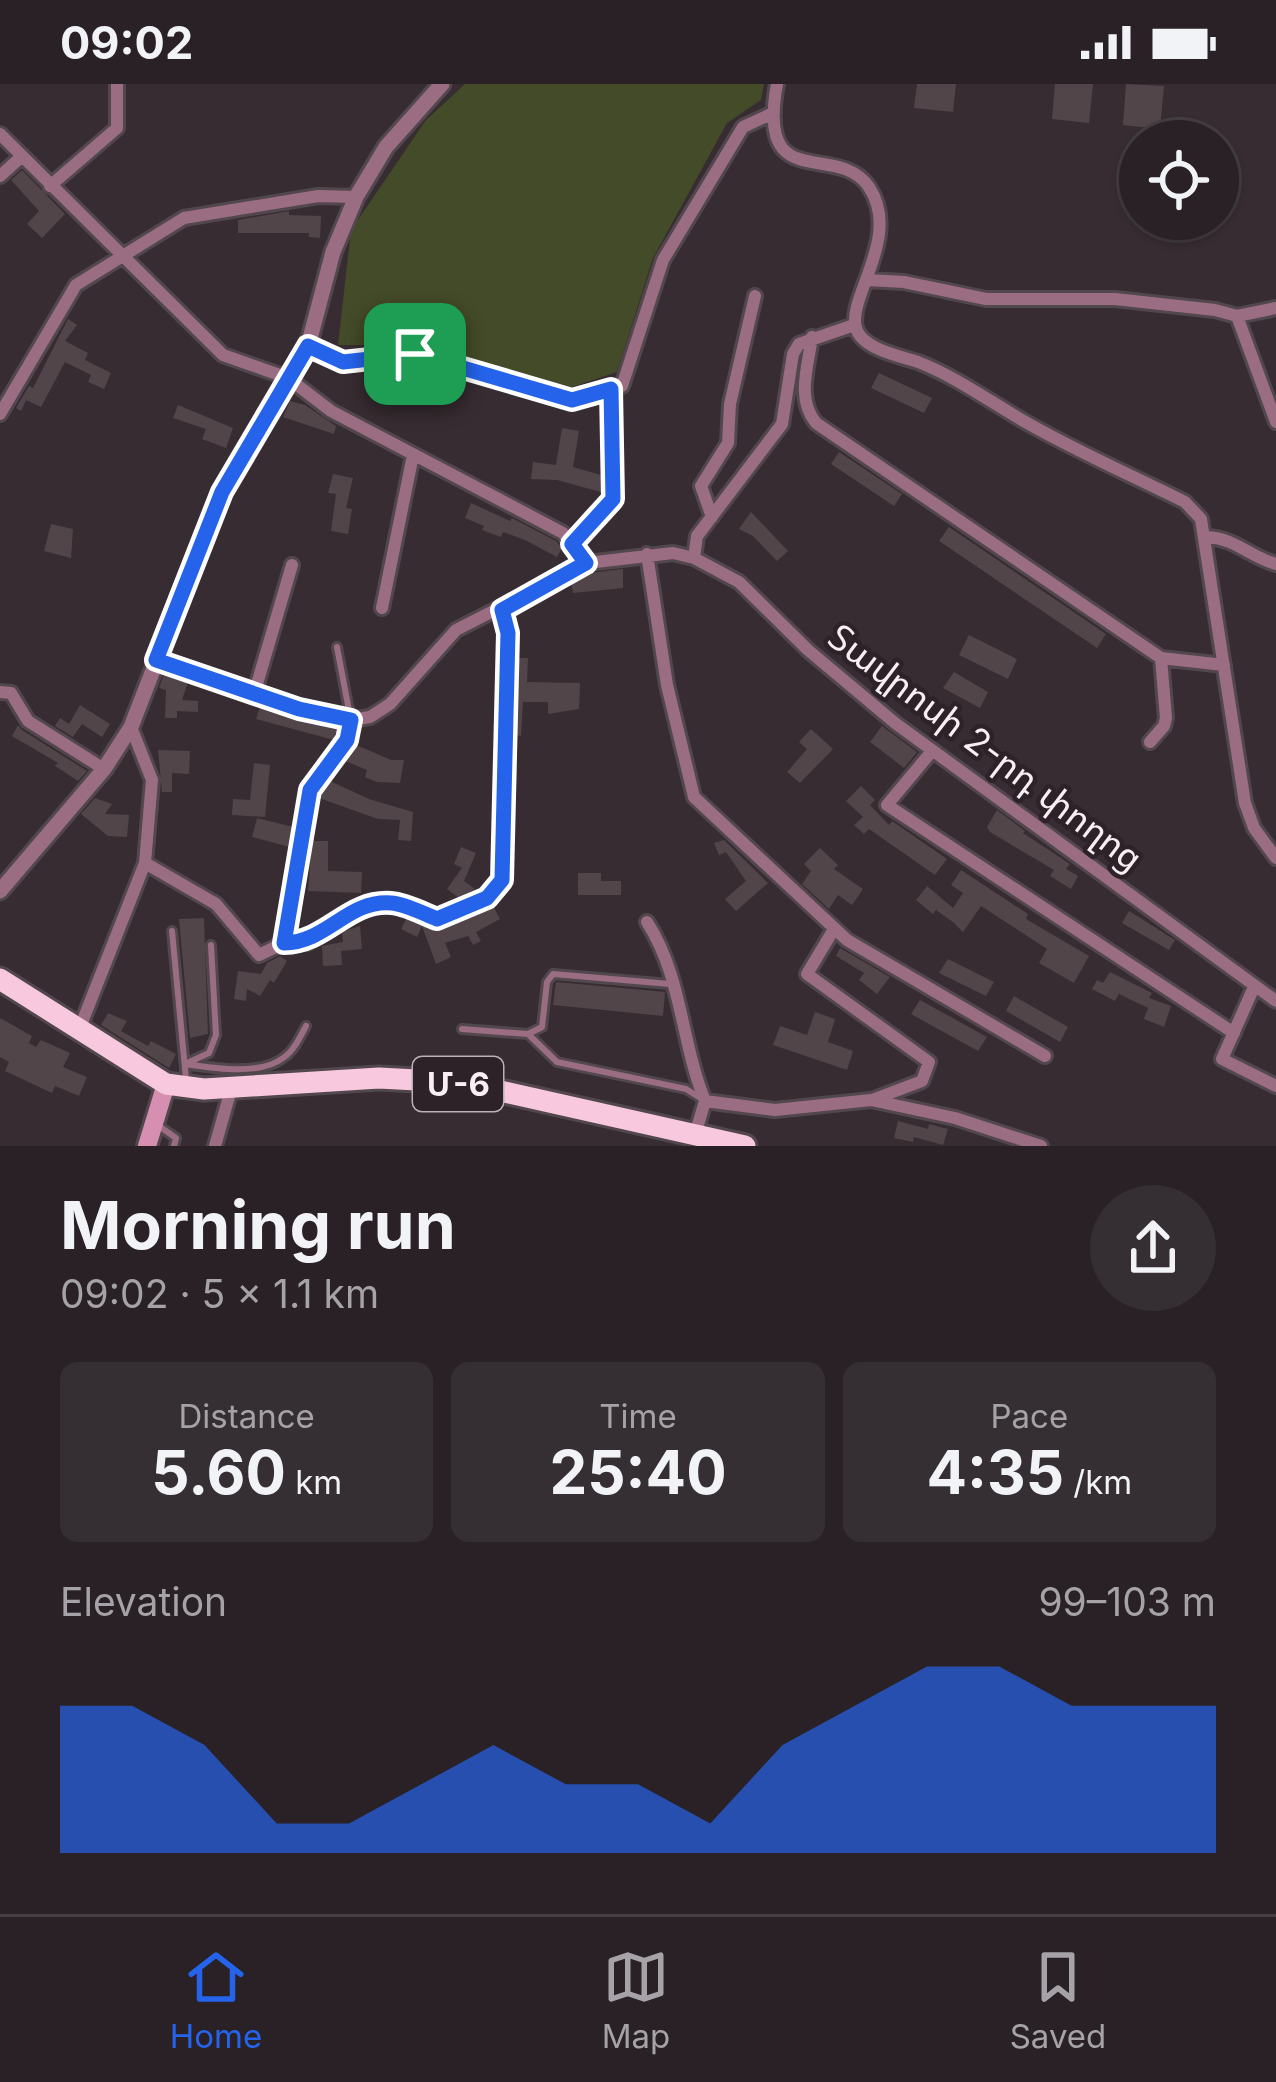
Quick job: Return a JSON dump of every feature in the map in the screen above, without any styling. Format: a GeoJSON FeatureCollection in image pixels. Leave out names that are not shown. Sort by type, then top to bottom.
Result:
{"type":"FeatureCollection","features":[{"type":"Feature","properties":{"kind":"highway"},"geometry":{"type":"LineString","coordinates":[[0,979],[177,1086]]}},
{"type":"Feature","properties":{"kind":"highway","name":"Մ-6"},"geometry":{"type":"LineString","coordinates":[[177,1086],[380,1078],[436,1081],[745,1146]]}},
{"type":"Feature","properties":{"kind":"main road"},"geometry":{"type":"LineString","coordinates":[[147,1146],[154,1122],[177,1086]]}},
{"type":"Feature","properties":{"kind":"street"},"geometry":{"type":"LineString","coordinates":[[50,186],[117,128],[116,84]]}},
{"type":"Feature","properties":{"kind":"street"},"geometry":{"type":"LineString","coordinates":[[0,891],[104,770],[130,728],[222,492],[308,346],[333,252],[356,197],[386,146],[442,84]]}},
{"type":"Feature","properties":{"kind":"street"},"geometry":{"type":"LineString","coordinates":[[777,84],[771,114],[788,154],[857,175],[868,186],[877,209],[878,234],[854,325],[860,336],[942,373],[1035,428],[1185,502],[1202,519],[1245,803],[1254,828],[1276,858]]}},
{"type":"Feature","properties":{"kind":"street"},"geometry":{"type":"LineString","coordinates":[[308,346],[343,362],[415,354],[572,400],[622,386],[663,260],[743,127],[771,114]]}},
{"type":"Feature","properties":{"kind":"street"},"geometry":{"type":"LineString","coordinates":[[0,134],[223,355],[288,378],[331,411],[563,533],[586,563],[456,630],[390,704],[370,718],[351,720],[254,694],[156,660]]}},
{"type":"Feature","properties":{"kind":"street"},"geometry":{"type":"LineString","coordinates":[[0,176],[21,157]]}},
{"type":"Feature","properties":{"kind":"street"},"geometry":{"type":"LineString","coordinates":[[0,414],[76,285],[184,218],[318,196],[356,197]]}},
{"type":"Feature","properties":{"kind":"street"},"geometry":{"type":"LineString","coordinates":[[868,280],[904,282],[986,299],[1115,299],[1237,316],[1276,308]]}},
{"type":"Feature","properties":{"kind":"street"},"geometry":{"type":"LineString","coordinates":[[712,517],[701,486],[728,443],[730,404],[755,296]]}},
{"type":"Feature","properties":{"kind":"street"},"geometry":{"type":"LineString","coordinates":[[1237,316],[1276,422]]}},
{"type":"Feature","properties":{"kind":"street"},"geometry":{"type":"LineString","coordinates":[[694,558],[698,536],[782,424],[799,344],[854,325]]}},
{"type":"Feature","properties":{"kind":"street"},"geometry":{"type":"LineString","coordinates":[[812,337],[804,394],[808,414],[817,423],[1161,658],[1224,665]]}},
{"type":"Feature","properties":{"kind":"street"},"geometry":{"type":"LineString","coordinates":[[572,544],[613,499],[611,389]]}},
{"type":"Feature","properties":{"kind":"street"},"geometry":{"type":"LineString","coordinates":[[382,608],[413,455]]}},
{"type":"Feature","properties":{"kind":"street"},"geometry":{"type":"LineString","coordinates":[[1207,537],[1226,538],[1276,564]]}},
{"type":"Feature","properties":{"kind":"street","name":"Տավրոսի 2-րդ փողոց"},"geometry":{"type":"LineString","coordinates":[[586,563],[673,553],[694,558],[739,582],[837,676],[932,751],[1276,1001]]}},
{"type":"Feature","properties":{"kind":"street"},"geometry":{"type":"LineString","coordinates":[[646,554],[668,685],[694,797],[834,929],[1046,1056]]}},
{"type":"Feature","properties":{"kind":"street"},"geometry":{"type":"LineString","coordinates":[[254,694],[292,565]]}},
{"type":"Feature","properties":{"kind":"street"},"geometry":{"type":"LineString","coordinates":[[145,863],[216,904],[259,955],[284,943],[308,943],[358,908],[393,903],[437,919],[487,898],[502,880],[508,633],[502,610]]}},
{"type":"Feature","properties":{"kind":"street"},"geometry":{"type":"LineString","coordinates":[[1150,742],[1166,718],[1161,658]]}},
{"type":"Feature","properties":{"kind":"street"},"geometry":{"type":"LineString","coordinates":[[0,692],[11,693],[28,721],[104,770]]}},
{"type":"Feature","properties":{"kind":"street"},"geometry":{"type":"LineString","coordinates":[[284,943],[310,790],[347,740],[351,720]]}},
{"type":"Feature","properties":{"kind":"street"},"geometry":{"type":"LineString","coordinates":[[79,1030],[145,863],[152,780],[130,728]]}},
{"type":"Feature","properties":{"kind":"street"},"geometry":{"type":"LineString","coordinates":[[932,751],[887,805],[1234,1034]]}},
{"type":"Feature","properties":{"kind":"street"},"geometry":{"type":"LineString","coordinates":[[647,922],[665,950],[694,1075],[705,1101],[695,1135]]}},
{"type":"Feature","properties":{"kind":"street"},"geometry":{"type":"LineString","coordinates":[[705,1101],[775,1110],[871,1100],[922,1081],[928,1063],[807,974],[834,929]]}},
{"type":"Feature","properties":{"kind":"street"},"geometry":{"type":"LineString","coordinates":[[1254,987],[1222,1059],[1276,1085]]}},
{"type":"Feature","properties":{"kind":"street"},"geometry":{"type":"LineString","coordinates":[[215,1146],[232,1086]]}},
{"type":"Feature","properties":{"kind":"street"},"geometry":{"type":"LineString","coordinates":[[871,1100],[955,1118],[1041,1146]]}},
{"type":"Feature","properties":{"kind":"lane"},"geometry":{"type":"LineString","coordinates":[[337,647],[351,720]]}},
{"type":"Feature","properties":{"kind":"lane"},"geometry":{"type":"LineString","coordinates":[[172,931],[184,1064],[177,1086]]}},
{"type":"Feature","properties":{"kind":"lane"},"geometry":{"type":"LineString","coordinates":[[184,1064],[208,1053],[216,1035],[211,945]]}},
{"type":"Feature","properties":{"kind":"lane"},"geometry":{"type":"LineString","coordinates":[[463,1029],[528,1034],[542,1027],[547,982],[553,974],[675,984]]}},
{"type":"Feature","properties":{"kind":"lane"},"geometry":{"type":"LineString","coordinates":[[184,1064],[214,1068],[271,1065],[288,1056],[306,1026]]}},
{"type":"Feature","properties":{"kind":"lane"},"geometry":{"type":"LineString","coordinates":[[528,1034],[557,1061],[686,1089],[705,1101]]}},
{"type":"Feature","properties":{"kind":"lane"},"geometry":{"type":"LineString","coordinates":[[154,1122],[176,1138],[174,1146]]}},
{"type":"Feature","properties":{"kind":"green space"},"geometry":{"type":"Polygon","coordinates":[[[465,84],[764,84],[761,100],[727,123],[653,258],[617,372],[572,387],[417,345],[338,345],[351,230],[426,120],[465,84]]]}},
{"type":"Feature","properties":{"kind":"building"},"geometry":{"type":"Polygon","coordinates":[[[917,84],[956,84],[953,112],[914,108],[917,84]]]}},
{"type":"Feature","properties":{"kind":"building"},"geometry":{"type":"Polygon","coordinates":[[[1055,84],[1093,84],[1089,123],[1052,119],[1055,84]]]}},
{"type":"Feature","properties":{"kind":"building"},"geometry":{"type":"Polygon","coordinates":[[[1126,84],[1164,86],[1161,120],[1123,120],[1126,84]]]}},
{"type":"Feature","properties":{"kind":"building"},"geometry":{"type":"Polygon","coordinates":[[[22,170],[65,214],[42,238],[27,224],[39,211],[11,180],[22,170]]]}},
{"type":"Feature","properties":{"kind":"building"},"geometry":{"type":"Polygon","coordinates":[[[289,211],[289,215],[321,216],[320,238],[309,237],[309,233],[238,233],[238,220],[289,211]]]}},
{"type":"Feature","properties":{"kind":"building"},"geometry":{"type":"Polygon","coordinates":[[[68,319],[77,325],[65,341],[88,353],[85,360],[111,373],[104,389],[88,382],[91,375],[65,362],[41,407],[26,400],[21,411],[16,408],[29,386],[33,388],[68,319]]]}},
{"type":"Feature","properties":{"kind":"building"},"geometry":{"type":"Polygon","coordinates":[[[879,373],[932,398],[924,413],[871,388],[879,373]]]}},
{"type":"Feature","properties":{"kind":"building"},"geometry":{"type":"Polygon","coordinates":[[[290,401],[305,405],[336,426],[334,434],[283,417],[290,401]]]}},
{"type":"Feature","properties":{"kind":"building"},"geometry":{"type":"Polygon","coordinates":[[[178,405],[233,428],[226,448],[202,439],[206,429],[173,418],[178,405]]]}},
{"type":"Feature","properties":{"kind":"building"},"geometry":{"type":"Polygon","coordinates":[[[562,428],[579,431],[573,467],[601,475],[601,492],[557,480],[531,479],[533,462],[556,465],[562,428]]]}},
{"type":"Feature","properties":{"kind":"building"},"geometry":{"type":"Polygon","coordinates":[[[839,452],[902,494],[894,506],[831,464],[839,452]]]}},
{"type":"Feature","properties":{"kind":"building"},"geometry":{"type":"Polygon","coordinates":[[[333,474],[353,478],[346,508],[352,509],[348,534],[331,531],[336,494],[328,493],[333,474]]]}},
{"type":"Feature","properties":{"kind":"building"},"geometry":{"type":"Polygon","coordinates":[[[471,503],[556,541],[562,548],[557,557],[503,532],[501,537],[482,530],[484,526],[465,518],[471,503]]]}},
{"type":"Feature","properties":{"kind":"building"},"geometry":{"type":"Polygon","coordinates":[[[751,512],[788,551],[777,561],[753,536],[739,529],[751,512]]]}},
{"type":"Feature","properties":{"kind":"building"},"geometry":{"type":"Polygon","coordinates":[[[51,524],[73,529],[71,558],[44,551],[51,524]]]}},
{"type":"Feature","properties":{"kind":"building"},"geometry":{"type":"Polygon","coordinates":[[[949,527],[1106,634],[1097,648],[939,541],[949,527]]]}},
{"type":"Feature","properties":{"kind":"building"},"geometry":{"type":"Polygon","coordinates":[[[623,569],[623,588],[573,593],[571,583],[590,573],[623,569]]]}},
{"type":"Feature","properties":{"kind":"building"},"geometry":{"type":"Polygon","coordinates":[[[969,635],[1017,659],[1008,679],[959,655],[969,635]]]}},
{"type":"Feature","properties":{"kind":"building"},"geometry":{"type":"Polygon","coordinates":[[[518,658],[528,658],[527,682],[580,683],[579,709],[548,714],[548,702],[523,702],[521,736],[516,735],[518,658]]]}},
{"type":"Feature","properties":{"kind":"building"},"geometry":{"type":"Polygon","coordinates":[[[954,672],[988,692],[980,708],[943,688],[954,672]]]}},
{"type":"Feature","properties":{"kind":"building"},"geometry":{"type":"Polygon","coordinates":[[[164,674],[188,682],[182,700],[198,701],[198,712],[177,711],[177,718],[165,718],[166,690],[159,688],[164,674]]]}},
{"type":"Feature","properties":{"kind":"building"},"geometry":{"type":"Polygon","coordinates":[[[80,705],[110,724],[102,737],[82,724],[73,737],[55,726],[60,718],[69,724],[80,705]]]}},
{"type":"Feature","properties":{"kind":"building"},"geometry":{"type":"Polygon","coordinates":[[[260,707],[339,728],[337,736],[334,740],[256,719],[260,707]]]}},
{"type":"Feature","properties":{"kind":"building"},"geometry":{"type":"Polygon","coordinates":[[[18,725],[87,771],[78,781],[55,766],[58,763],[12,736],[18,725]]]}},
{"type":"Feature","properties":{"kind":"building"},"geometry":{"type":"Polygon","coordinates":[[[882,726],[917,752],[904,768],[870,742],[882,726]]]}},
{"type":"Feature","properties":{"kind":"building"},"geometry":{"type":"Polygon","coordinates":[[[811,729],[833,749],[800,783],[787,772],[807,749],[799,742],[811,729]]]}},
{"type":"Feature","properties":{"kind":"building"},"geometry":{"type":"Polygon","coordinates":[[[356,745],[391,760],[404,760],[400,783],[377,782],[365,777],[367,770],[345,761],[356,745]]]}},
{"type":"Feature","properties":{"kind":"building"},"geometry":{"type":"Polygon","coordinates":[[[158,750],[190,751],[189,774],[172,773],[172,792],[162,792],[158,750]]]}},
{"type":"Feature","properties":{"kind":"building"},"geometry":{"type":"Polygon","coordinates":[[[254,763],[270,765],[265,817],[232,815],[233,799],[250,800],[254,763]]]}},
{"type":"Feature","properties":{"kind":"building"},"geometry":{"type":"Polygon","coordinates":[[[330,781],[413,812],[411,841],[398,840],[400,820],[378,819],[319,798],[330,781]]]}},
{"type":"Feature","properties":{"kind":"building"},"geometry":{"type":"Polygon","coordinates":[[[861,786],[875,800],[870,805],[889,825],[892,821],[947,859],[935,875],[869,829],[864,834],[854,825],[863,817],[846,801],[861,786]]]}},
{"type":"Feature","properties":{"kind":"building"},"geometry":{"type":"Polygon","coordinates":[[[95,798],[112,804],[105,814],[129,815],[127,837],[108,836],[81,814],[95,798]]]}},
{"type":"Feature","properties":{"kind":"building"},"geometry":{"type":"Polygon","coordinates":[[[997,810],[1070,864],[1066,869],[1078,876],[1071,889],[1050,876],[1054,870],[990,832],[987,827],[997,810]]]}},
{"type":"Feature","properties":{"kind":"building"},"geometry":{"type":"Polygon","coordinates":[[[257,818],[293,827],[290,847],[252,837],[257,818]]]}},
{"type":"Feature","properties":{"kind":"building"},"geometry":{"type":"Polygon","coordinates":[[[724,840],[768,883],[736,911],[725,899],[746,881],[726,852],[719,855],[714,843],[724,840]]]}},
{"type":"Feature","properties":{"kind":"building"},"geometry":{"type":"Polygon","coordinates":[[[312,841],[328,841],[328,871],[362,872],[361,893],[308,891],[312,841]]]}},
{"type":"Feature","properties":{"kind":"building"},"geometry":{"type":"Polygon","coordinates":[[[461,847],[476,853],[464,881],[475,889],[459,898],[447,889],[462,868],[454,864],[461,847]]]}},
{"type":"Feature","properties":{"kind":"building"},"geometry":{"type":"Polygon","coordinates":[[[820,848],[838,865],[834,869],[863,889],[852,905],[838,895],[829,909],[802,884],[811,871],[804,864],[820,848]]]}},
{"type":"Feature","properties":{"kind":"building"},"geometry":{"type":"Polygon","coordinates":[[[961,870],[1028,914],[1026,919],[1089,956],[1074,983],[1039,963],[1047,949],[981,906],[963,932],[916,900],[927,886],[953,908],[963,893],[951,885],[961,870]]]}},
{"type":"Feature","properties":{"kind":"building"},"geometry":{"type":"Polygon","coordinates":[[[578,873],[601,873],[601,881],[621,881],[621,895],[578,895],[578,873]]]}},
{"type":"Feature","properties":{"kind":"building"},"geometry":{"type":"Polygon","coordinates":[[[493,906],[500,919],[476,932],[481,941],[473,945],[468,936],[445,943],[451,957],[436,964],[422,926],[417,937],[401,929],[406,919],[441,929],[493,906]]]}},
{"type":"Feature","properties":{"kind":"building"},"geometry":{"type":"Polygon","coordinates":[[[1129,911],[1175,940],[1169,950],[1122,923],[1129,911]]]}},
{"type":"Feature","properties":{"kind":"building"},"geometry":{"type":"Polygon","coordinates":[[[204,918],[208,1034],[190,1038],[179,919],[204,918]]]}},
{"type":"Feature","properties":{"kind":"building"},"geometry":{"type":"Polygon","coordinates":[[[360,926],[362,949],[341,951],[342,965],[323,966],[322,946],[343,942],[342,932],[360,926]]]}},
{"type":"Feature","properties":{"kind":"building"},"geometry":{"type":"Polygon","coordinates":[[[840,948],[890,977],[877,994],[859,980],[864,973],[836,956],[840,948]]]}},
{"type":"Feature","properties":{"kind":"building"},"geometry":{"type":"Polygon","coordinates":[[[280,956],[287,961],[274,983],[270,980],[260,996],[247,989],[246,1001],[234,999],[238,971],[261,974],[267,963],[280,956]]]}},
{"type":"Feature","properties":{"kind":"building"},"geometry":{"type":"Polygon","coordinates":[[[948,959],[994,982],[986,996],[939,973],[948,959]]]}},
{"type":"Feature","properties":{"kind":"building"},"geometry":{"type":"Polygon","coordinates":[[[1110,972],[1152,993],[1149,998],[1171,1006],[1164,1027],[1144,1019],[1148,1008],[1119,994],[1115,1001],[1092,989],[1110,972]]]}},
{"type":"Feature","properties":{"kind":"building"},"geometry":{"type":"Polygon","coordinates":[[[556,982],[665,992],[663,1016],[553,1005],[556,982]]]}},
{"type":"Feature","properties":{"kind":"building"},"geometry":{"type":"Polygon","coordinates":[[[1014,996],[1068,1027],[1060,1042],[1006,1011],[1014,996]]]}},
{"type":"Feature","properties":{"kind":"building"},"geometry":{"type":"Polygon","coordinates":[[[920,1000],[987,1037],[978,1051],[911,1014],[920,1000]]]}},
{"type":"Feature","properties":{"kind":"building"},"geometry":{"type":"Polygon","coordinates":[[[815,1012],[835,1019],[828,1042],[853,1051],[847,1070],[773,1045],[780,1026],[807,1035],[815,1012]]]}},
{"type":"Feature","properties":{"kind":"building"},"geometry":{"type":"Polygon","coordinates":[[[108,1013],[127,1021],[121,1031],[176,1054],[169,1068],[101,1025],[108,1013]]]}},
{"type":"Feature","properties":{"kind":"building"},"geometry":{"type":"Polygon","coordinates":[[[0,1018],[32,1036],[29,1043],[36,1047],[41,1040],[70,1053],[63,1067],[87,1077],[79,1096],[55,1086],[52,1093],[5,1071],[9,1062],[0,1057],[0,1018]]]}},
{"type":"Feature","properties":{"kind":"building"},"geometry":{"type":"Polygon","coordinates":[[[898,1121],[948,1129],[943,1145],[914,1137],[913,1142],[894,1138],[898,1121]]]}},
{"type":"Feature","properties":{"kind":"route"},"geometry":{"type":"LineString","coordinates":[[308,346],[343,362],[415,354],[572,400],[611,389],[613,499],[572,544],[586,563],[502,610],[508,633],[502,880],[487,898],[437,919],[393,903],[358,908],[308,943],[284,943],[310,790],[347,740],[351,720],[299,709],[156,660],[222,492],[308,346]]}}]}
